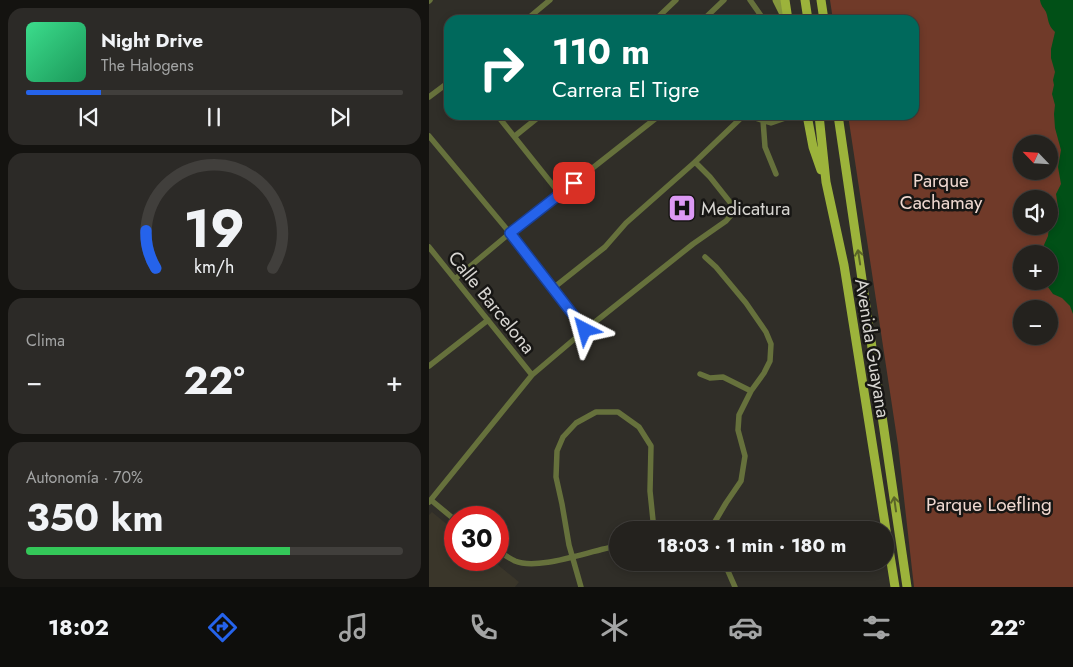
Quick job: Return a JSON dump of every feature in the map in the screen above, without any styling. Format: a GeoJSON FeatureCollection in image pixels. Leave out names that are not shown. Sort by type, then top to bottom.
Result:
{"type":"FeatureCollection","features":[{"type":"Feature","properties":{"kind":"main road"},"geometry":{"type":"LineString","coordinates":[[777,0],[785,15]]}},
{"type":"Feature","properties":{"kind":"main road"},"geometry":{"type":"LineString","coordinates":[[785,0],[787,15]]}},
{"type":"Feature","properties":{"kind":"main road"},"geometry":{"type":"LineString","coordinates":[[805,0],[807,15]]}},
{"type":"Feature","properties":{"kind":"main road"},"geometry":{"type":"LineString","coordinates":[[821,0],[823,15]]}},
{"type":"Feature","properties":{"kind":"main road"},"geometry":{"type":"LineString","coordinates":[[808,120],[813,147],[826,182]]}},
{"type":"Feature","properties":{"kind":"main road","name":"Avenida Guayana"},"geometry":{"type":"LineString","coordinates":[[820,120],[826,182],[843,266],[895,587]]}},
{"type":"Feature","properties":{"kind":"main road","name":"Avenida Guayana"},"geometry":{"type":"LineString","coordinates":[[839,120],[907,587]]}},
{"type":"Feature","properties":{"kind":"street"},"geometry":{"type":"LineString","coordinates":[[532,15],[550,0]]}},
{"type":"Feature","properties":{"kind":"street"},"geometry":{"type":"LineString","coordinates":[[660,15],[676,0]]}},
{"type":"Feature","properties":{"kind":"street"},"geometry":{"type":"LineString","coordinates":[[708,15],[723,0]]}},
{"type":"Feature","properties":{"kind":"street"},"geometry":{"type":"LineString","coordinates":[[750,0],[760,15]]}},
{"type":"Feature","properties":{"kind":"street"},"geometry":{"type":"LineString","coordinates":[[429,96],[444,86]]}},
{"type":"Feature","properties":{"kind":"street"},"geometry":{"type":"LineString","coordinates":[[501,120],[560,194]]}},
{"type":"Feature","properties":{"kind":"street"},"geometry":{"type":"LineString","coordinates":[[515,136],[535,120]]}},
{"type":"Feature","properties":{"kind":"street"},"geometry":{"type":"LineString","coordinates":[[455,279],[510,233],[654,120]]}},
{"type":"Feature","properties":{"kind":"street"},"geometry":{"type":"LineString","coordinates":[[552,289],[605,247],[626,223],[739,120]]}},
{"type":"Feature","properties":{"kind":"street"},"geometry":{"type":"LineString","coordinates":[[776,174],[765,147],[763,120],[771,123],[780,120]]}},
{"type":"Feature","properties":{"kind":"street"},"geometry":{"type":"LineString","coordinates":[[429,136],[510,233],[585,330]]}},
{"type":"Feature","properties":{"kind":"street"},"geometry":{"type":"LineString","coordinates":[[444,512],[430,501],[532,375],[693,244],[726,221],[733,213],[733,206],[711,177],[695,162]]}},
{"type":"Feature","properties":{"kind":"street","name":"Calle Barcelona"},"geometry":{"type":"LineString","coordinates":[[429,247],[532,375]]}},
{"type":"Feature","properties":{"kind":"street"},"geometry":{"type":"LineString","coordinates":[[705,257],[716,267],[746,303],[766,332],[771,344],[770,361],[751,391],[739,415],[738,430],[745,456],[741,481],[715,521]]}},
{"type":"Feature","properties":{"kind":"street"},"geometry":{"type":"LineString","coordinates":[[430,363],[488,320]]}},
{"type":"Feature","properties":{"kind":"street"},"geometry":{"type":"LineString","coordinates":[[700,374],[710,378],[723,377],[751,391]]}},
{"type":"Feature","properties":{"kind":"street"},"geometry":{"type":"LineString","coordinates":[[581,587],[572,557],[556,477],[557,451],[563,437],[576,423],[596,412],[618,412],[639,427],[651,446],[650,491],[653,521]]}},
{"type":"Feature","properties":{"kind":"street"},"geometry":{"type":"LineString","coordinates":[[509,557],[516,561],[536,564],[609,548]]}},
{"type":"Feature","properties":{"kind":"street"},"geometry":{"type":"LineString","coordinates":[[728,571],[735,587]]}},
{"type":"Feature","properties":{"kind":"shaded area"},"geometry":{"type":"Polygon","coordinates":[[[1040,0],[1073,0],[1073,314],[1070,306],[1050,290],[1058,290],[1058,245],[1044,245],[1048,235],[1058,235],[1058,190],[1061,184],[1058,167],[1061,150],[1055,128],[1055,105],[1052,94],[1055,72],[1051,58],[1051,49],[1055,32],[1049,24],[1040,0]]]}},
{"type":"Feature","properties":{"kind":"shaded area"},"geometry":{"type":"Polygon","coordinates":[[[432,512],[444,522],[444,571],[506,571],[519,582],[515,587],[429,587],[429,515],[432,512]]]}},
{"type":"Feature","properties":{"kind":"green space","name":"Parque Cachamay"},"geometry":{"type":"Polygon","coordinates":[[[830,0],[1059,0],[1074,207],[1073,587],[914,587],[898,445],[849,120],[919,120],[919,15],[832,15],[830,0]]]}},
{"type":"Feature","properties":{"kind":"place","name":"Medicatura"},"geometry":{"type":"Point","coordinates":[682,208]}},
{"type":"Feature","properties":{"kind":"route"},"geometry":{"type":"LineString","coordinates":[[574,183],[510,233],[585,330]]}},
{"type":"Feature","properties":{"kind":"park label","name":"Parque Loefling"},"geometry":{"type":"Point","coordinates":[989,504]}}]}
